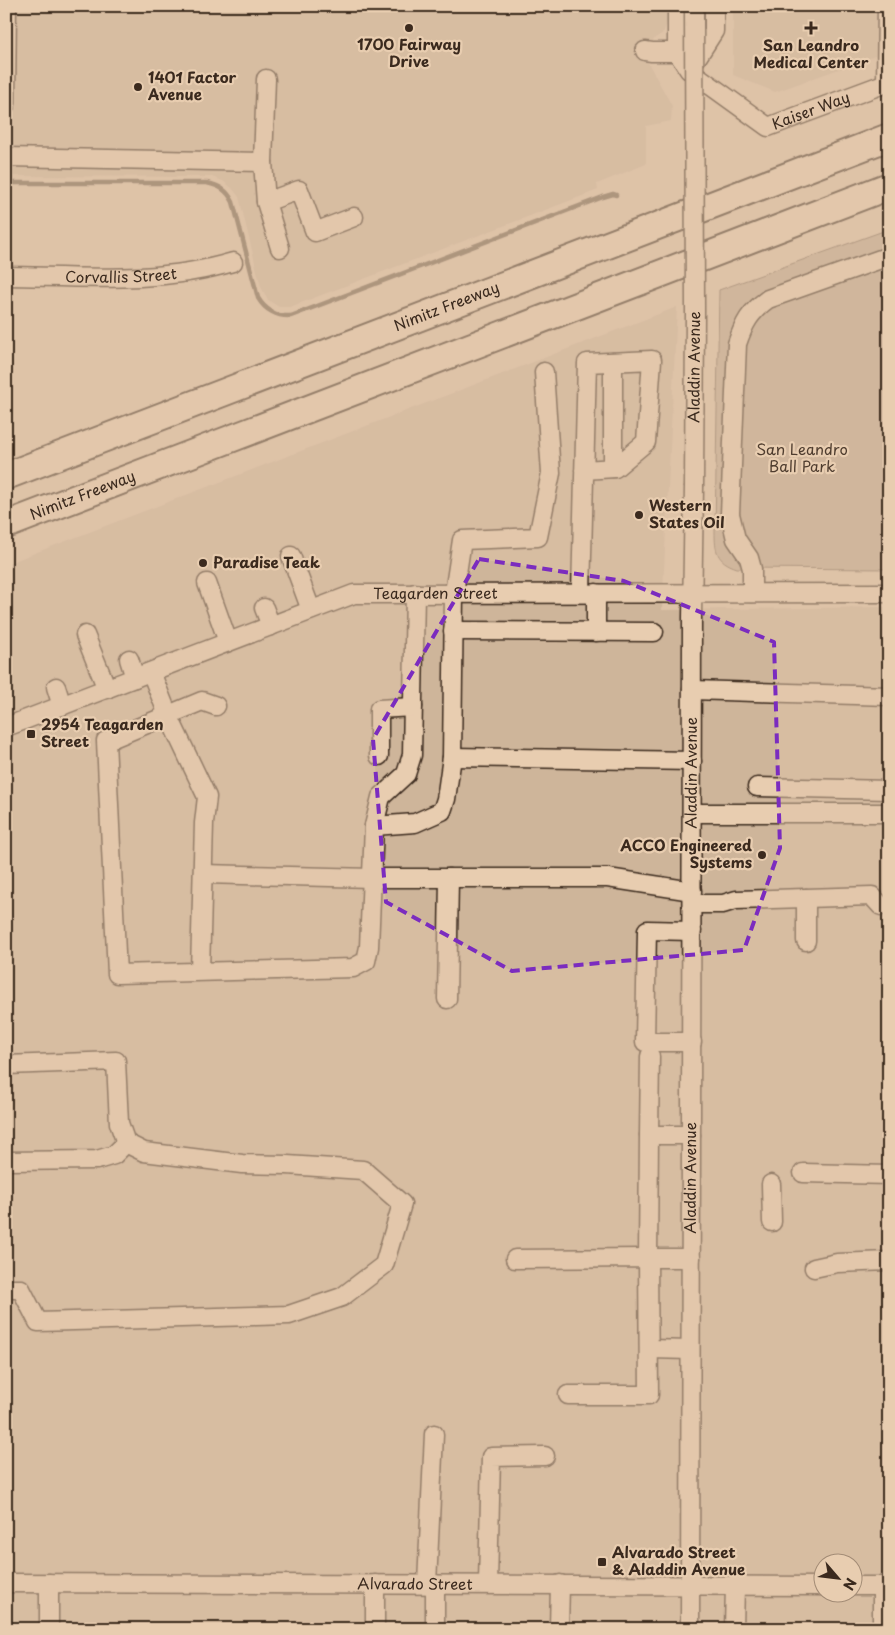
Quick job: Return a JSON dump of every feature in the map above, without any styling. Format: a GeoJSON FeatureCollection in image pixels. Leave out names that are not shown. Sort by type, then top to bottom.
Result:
{"type":"FeatureCollection","features":[{"type":"Feature","properties":{"kind":"highway","name":"Nimitz Freeway"},"geometry":{"type":"LineString","coordinates":[[6,476],[889,137]]}},
{"type":"Feature","properties":{"kind":"highway","name":"Nimitz Freeway"},"geometry":{"type":"LineString","coordinates":[[6,525],[889,186]]}},
{"type":"Feature","properties":{"kind":"street"},"geometry":{"type":"LineString","coordinates":[[6,104],[7,6]]}},
{"type":"Feature","properties":{"kind":"street"},"geometry":{"type":"LineString","coordinates":[[677,6],[677,52],[690,70],[714,31],[714,6]]}},
{"type":"Feature","properties":{"kind":"street","name":"Aladdin Avenue"},"geometry":{"type":"LineString","coordinates":[[690,1629],[692,593],[695,311],[694,6]]}},
{"type":"Feature","properties":{"kind":"street"},"geometry":{"type":"LineString","coordinates":[[887,6],[888,82]]}},
{"type":"Feature","properties":{"kind":"street"},"geometry":{"type":"LineString","coordinates":[[644,51],[677,52]]}},
{"type":"Feature","properties":{"kind":"street","name":"Kaiser Way"},"geometry":{"type":"LineString","coordinates":[[690,70],[768,127],[888,82]]}},
{"type":"Feature","properties":{"kind":"street"},"geometry":{"type":"LineString","coordinates":[[266,79],[263,162],[266,202],[280,248]]}},
{"type":"Feature","properties":{"kind":"street"},"geometry":{"type":"LineString","coordinates":[[6,157],[263,162]]}},
{"type":"Feature","properties":{"kind":"street"},"geometry":{"type":"LineString","coordinates":[[266,202],[300,190],[314,232],[354,217]]}},
{"type":"Feature","properties":{"kind":"street"},"geometry":{"type":"LineString","coordinates":[[752,593],[752,569],[749,558],[736,539],[730,514],[737,344],[743,326],[755,309],[768,299],[889,256]]}},
{"type":"Feature","properties":{"kind":"street","name":"Corvallis Street"},"geometry":{"type":"LineString","coordinates":[[6,276],[161,276],[201,271],[233,262]]}},
{"type":"Feature","properties":{"kind":"street"},"geometry":{"type":"LineString","coordinates":[[584,470],[613,468],[646,442],[652,360],[587,363],[584,470],[589,593],[596,632]]}},
{"type":"Feature","properties":{"kind":"street"},"geometry":{"type":"LineString","coordinates":[[613,362],[613,468]]}},
{"type":"Feature","properties":{"kind":"street"},"geometry":{"type":"LineString","coordinates":[[374,826],[415,824],[442,811],[446,799],[452,757],[454,593],[462,540],[538,537],[551,473],[544,372]]}},
{"type":"Feature","properties":{"kind":"street"},"geometry":{"type":"LineString","coordinates":[[291,556],[311,610]]}},
{"type":"Feature","properties":{"kind":"street"},"geometry":{"type":"LineString","coordinates":[[207,584],[228,642]]}},
{"type":"Feature","properties":{"kind":"street"},"geometry":{"type":"LineString","coordinates":[[216,706],[202,701],[106,742],[117,974],[353,968],[366,961],[369,947],[374,826],[381,797],[406,774],[412,755],[415,593]]}},
{"type":"Feature","properties":{"kind":"street","name":"Teagarden Street"},"geometry":{"type":"LineString","coordinates":[[7,724],[62,706],[354,594],[889,593]]}},
{"type":"Feature","properties":{"kind":"street"},"geometry":{"type":"LineString","coordinates":[[264,608],[271,626]]}},
{"type":"Feature","properties":{"kind":"street"},"geometry":{"type":"LineString","coordinates":[[454,631],[654,632]]}},
{"type":"Feature","properties":{"kind":"street"},"geometry":{"type":"LineString","coordinates":[[85,635],[107,689]]}},
{"type":"Feature","properties":{"kind":"street"},"geometry":{"type":"LineString","coordinates":[[129,659],[143,675],[168,715],[207,797],[204,823],[200,972]]}},
{"type":"Feature","properties":{"kind":"street"},"geometry":{"type":"LineString","coordinates":[[56,687],[62,706]]}},
{"type":"Feature","properties":{"kind":"street"},"geometry":{"type":"LineString","coordinates":[[692,690],[889,696]]}},
{"type":"Feature","properties":{"kind":"street"},"geometry":{"type":"LineString","coordinates":[[379,756],[379,709],[413,707]]}},
{"type":"Feature","properties":{"kind":"street"},"geometry":{"type":"LineString","coordinates":[[452,757],[692,761]]}},
{"type":"Feature","properties":{"kind":"street"},"geometry":{"type":"LineString","coordinates":[[757,787],[889,790]]}},
{"type":"Feature","properties":{"kind":"street"},"geometry":{"type":"LineString","coordinates":[[692,813],[889,814]]}},
{"type":"Feature","properties":{"kind":"street"},"geometry":{"type":"LineString","coordinates":[[203,874],[372,878],[608,878],[724,904],[736,900],[872,896],[881,906]]}},
{"type":"Feature","properties":{"kind":"street"},"geometry":{"type":"LineString","coordinates":[[447,999],[449,878]]}},
{"type":"Feature","properties":{"kind":"street"},"geometry":{"type":"LineString","coordinates":[[806,898],[806,941]]}},
{"type":"Feature","properties":{"kind":"street"},"geometry":{"type":"LineString","coordinates":[[692,931],[648,930],[645,1042],[692,1042]]}},
{"type":"Feature","properties":{"kind":"street"},"geometry":{"type":"LineString","coordinates":[[568,1395],[649,1395],[650,1056]]}},
{"type":"Feature","properties":{"kind":"street"},"geometry":{"type":"LineString","coordinates":[[6,1065],[116,1061],[119,1122],[126,1143],[144,1152],[242,1164],[363,1170],[402,1204],[384,1265],[342,1297],[289,1314],[38,1322],[22,1289],[6,1289]]}},
{"type":"Feature","properties":{"kind":"street"},"geometry":{"type":"LineString","coordinates":[[649,1135],[691,1135]]}},
{"type":"Feature","properties":{"kind":"street"},"geometry":{"type":"LineString","coordinates":[[6,1160],[97,1160],[114,1155],[126,1143]]}},
{"type":"Feature","properties":{"kind":"street"},"geometry":{"type":"LineString","coordinates":[[803,1173],[889,1175]]}},
{"type":"Feature","properties":{"kind":"street"},"geometry":{"type":"LineString","coordinates":[[772,1184],[772,1222]]}},
{"type":"Feature","properties":{"kind":"street"},"geometry":{"type":"LineString","coordinates":[[515,1258],[691,1258]]}},
{"type":"Feature","properties":{"kind":"street"},"geometry":{"type":"LineString","coordinates":[[814,1268],[838,1263],[889,1261]]}},
{"type":"Feature","properties":{"kind":"street"},"geometry":{"type":"LineString","coordinates":[[650,1349],[690,1350]]}},
{"type":"Feature","properties":{"kind":"street"},"geometry":{"type":"LineString","coordinates":[[434,1434],[431,1584],[435,1629]]}},
{"type":"Feature","properties":{"kind":"street"},"geometry":{"type":"LineString","coordinates":[[488,1584],[491,1456],[545,1456]]}},
{"type":"Feature","properties":{"kind":"street","name":"Alvarado Street"},"geometry":{"type":"LineString","coordinates":[[6,1583],[812,1586]]}},
{"type":"Feature","properties":{"kind":"street"},"geometry":{"type":"LineString","coordinates":[[49,1583],[49,1629]]}},
{"type":"Feature","properties":{"kind":"street"},"geometry":{"type":"LineString","coordinates":[[375,1584],[375,1629]]}},
{"type":"Feature","properties":{"kind":"street"},"geometry":{"type":"LineString","coordinates":[[559,1629],[560,1584]]}},
{"type":"Feature","properties":{"kind":"street"},"geometry":{"type":"LineString","coordinates":[[734,1629],[735,1585]]}},
{"type":"Feature","properties":{"kind":"street"},"geometry":{"type":"LineString","coordinates":[[862,1586],[885,1586],[885,1608],[882,1629]]}},
{"type":"Feature","properties":{"kind":"highlighted area"},"geometry":{"type":"Polygon","coordinates":[[[479,559],[624,581],[774,642],[780,848],[744,950],[512,971],[386,902],[373,739],[479,559]]]}},
{"type":"Feature","properties":{"kind":"shaded area"},"geometry":{"type":"Polygon","coordinates":[[[6,6],[670,6],[667,24],[663,33],[655,38],[649,47],[646,59],[672,106],[671,121],[646,126],[646,164],[597,184],[598,190],[290,307],[279,307],[268,300],[261,287],[239,197],[223,181],[212,177],[6,176],[6,6]]]}},
{"type":"Feature","properties":{"kind":"shaded area","name":"San Leandro Medical Center"},"geometry":{"type":"Polygon","coordinates":[[[733,6],[889,6],[889,51],[775,92],[733,75],[733,6]]]}},
{"type":"Feature","properties":{"kind":"shaded area"},"geometry":{"type":"Polygon","coordinates":[[[677,307],[662,610],[889,607],[889,1629],[6,1629],[6,564],[677,307]]]}},
{"type":"Feature","properties":{"kind":"green space","name":"San Leandro Ball Park"},"geometry":{"type":"Polygon","coordinates":[[[889,229],[889,569],[737,568],[730,565],[718,554],[715,538],[719,290],[889,229]]]}},
{"type":"Feature","properties":{"kind":"waterway"},"geometry":{"type":"LineString","coordinates":[[6,183],[207,183],[219,187],[228,194],[233,202],[258,298],[272,312],[286,316],[291,316],[603,197],[616,195]]}},
{"type":"Feature","properties":{"kind":"place","name":"1700 Fairway Drive"},"geometry":{"type":"Point","coordinates":[409,28]}},
{"type":"Feature","properties":{"kind":"place","name":"San Leandro Medical Center"},"geometry":{"type":"Point","coordinates":[811,28]}},
{"type":"Feature","properties":{"kind":"place","name":"1401 Factor Avenue"},"geometry":{"type":"Point","coordinates":[138,87]}},
{"type":"Feature","properties":{"kind":"place","name":"Western States Oil"},"geometry":{"type":"Point","coordinates":[639,515]}},
{"type":"Feature","properties":{"kind":"place","name":"Paradise Teak"},"geometry":{"type":"Point","coordinates":[203,563]}},
{"type":"Feature","properties":{"kind":"place","name":"2954 Teagarden Street"},"geometry":{"type":"Point","coordinates":[31,734]}},
{"type":"Feature","properties":{"kind":"place","name":"ACCO Engineered Systems"},"geometry":{"type":"Point","coordinates":[762,855]}},
{"type":"Feature","properties":{"kind":"place","name":"Alvarado Street & Aladdin Avenue"},"geometry":{"type":"Point","coordinates":[602,1562]}}]}
